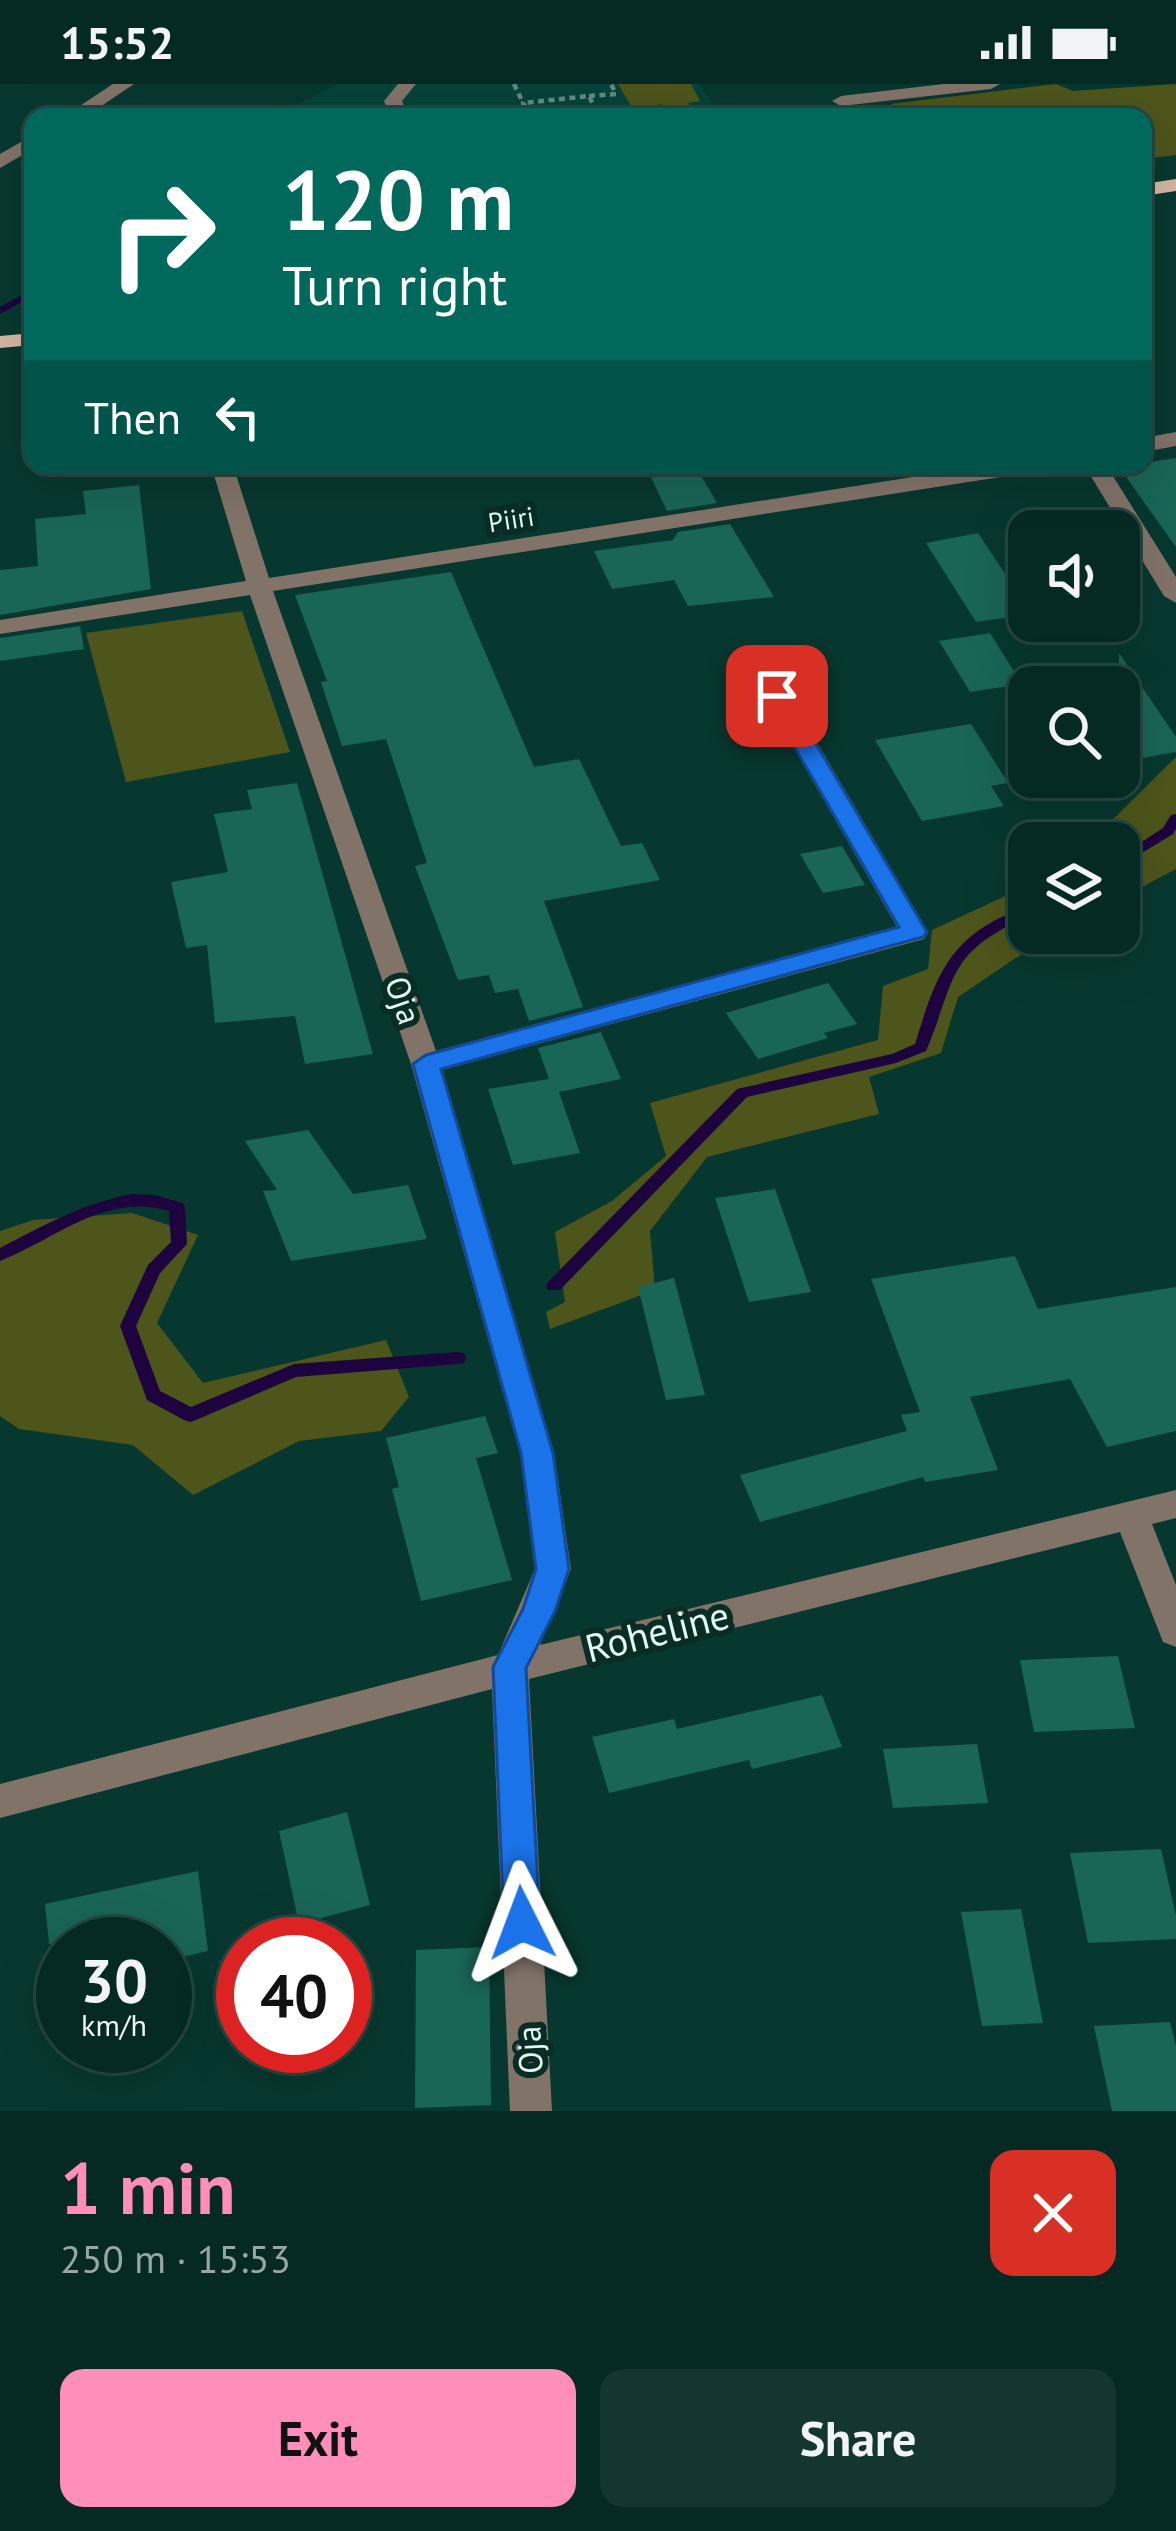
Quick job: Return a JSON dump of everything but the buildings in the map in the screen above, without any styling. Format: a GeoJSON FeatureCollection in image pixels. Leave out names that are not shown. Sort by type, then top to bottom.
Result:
{"type":"FeatureCollection","features":[{"type":"Feature","properties":{"kind":"street"},"geometry":{"type":"LineString","coordinates":[[86,108],[125,84]]}},
{"type":"Feature","properties":{"kind":"street"},"geometry":{"type":"LineString","coordinates":[[396,108],[392,101],[407,84]]}},
{"type":"Feature","properties":{"kind":"street"},"geometry":{"type":"LineString","coordinates":[[827,84],[847,108]]}},
{"type":"Feature","properties":{"kind":"street"},"geometry":{"type":"LineString","coordinates":[[841,101],[992,84]]}},
{"type":"Feature","properties":{"kind":"street","name":"Oja"},"geometry":{"type":"LineString","coordinates":[[226,474],[261,590],[426,1064],[537,1453],[553,1569],[510,1667],[532,2111]]}},
{"type":"Feature","properties":{"kind":"street","name":"Piiri"},"geometry":{"type":"LineString","coordinates":[[0,627],[261,590],[976,474]]}},
{"type":"Feature","properties":{"kind":"street"},"geometry":{"type":"LineString","coordinates":[[1101,474],[1176,596]]}},
{"type":"Feature","properties":{"kind":"street"},"geometry":{"type":"LineString","coordinates":[[426,1064],[914,932],[777,696]]}},
{"type":"Feature","properties":{"kind":"street","name":"Roheline"},"geometry":{"type":"LineString","coordinates":[[0,1801],[510,1667],[1176,1504]]}},
{"type":"Feature","properties":{"kind":"street"},"geometry":{"type":"LineString","coordinates":[[1131,1515],[1176,1631]]}},
{"type":"Feature","properties":{"kind":"path"},"geometry":{"type":"LineString","coordinates":[[514,84],[524,105],[616,94],[611,84]]}},
{"type":"Feature","properties":{"kind":"path"},"geometry":{"type":"LineString","coordinates":[[589,96],[595,108]]}},
{"type":"Feature","properties":{"kind":"shaded area"},"geometry":{"type":"Polygon","coordinates":[[[337,84],[699,84],[714,108],[292,108],[337,84]]]}},
{"type":"Feature","properties":{"kind":"shaded area"},"geometry":{"type":"Polygon","coordinates":[[[618,84],[691,84],[700,101],[688,103],[691,108],[649,107],[664,104],[632,108],[618,84]]]}},
{"type":"Feature","properties":{"kind":"shaded area"},"geometry":{"type":"Polygon","coordinates":[[[1056,84],[1073,91],[1176,84],[1176,155],[1152,158],[1152,108],[895,108],[891,104],[1056,84]]]}},
{"type":"Feature","properties":{"kind":"shaded area"},"geometry":{"type":"Polygon","coordinates":[[[242,611],[290,752],[126,782],[86,633],[242,611]]]}},
{"type":"Feature","properties":{"kind":"shaded area"},"geometry":{"type":"Polygon","coordinates":[[[1176,757],[1176,869],[1140,888],[1140,822],[1110,822],[1140,798],[1176,757]]]}},
{"type":"Feature","properties":{"kind":"shaded area"},"geometry":{"type":"Polygon","coordinates":[[[1008,895],[1008,954],[1022,954],[958,997],[941,1053],[869,1077],[879,1114],[707,1157],[650,1231],[655,1290],[550,1329],[546,1312],[565,1302],[555,1232],[612,1201],[666,1156],[650,1103],[878,1040],[883,986],[928,969],[932,930],[1008,895]]]}},
{"type":"Feature","properties":{"kind":"shaded area"},"geometry":{"type":"Polygon","coordinates":[[[132,1213],[198,1235],[157,1323],[203,1383],[386,1340],[409,1397],[381,1431],[299,1441],[193,1495],[133,1445],[19,1429],[0,1416],[0,1231],[33,1220],[132,1213]]]}},
{"type":"Feature","properties":{"kind":"waterway"},"geometry":{"type":"LineString","coordinates":[[0,311],[24,297]]}},
{"type":"Feature","properties":{"kind":"waterway"},"geometry":{"type":"LineString","coordinates":[[1140,849],[1168,831],[1176,818]]}},
{"type":"Feature","properties":{"kind":"waterway"},"geometry":{"type":"LineString","coordinates":[[554,1286],[742,1093],[896,1058],[921,1047],[954,962],[982,934],[1008,920]]}},
{"type":"Feature","properties":{"kind":"waterway"},"geometry":{"type":"LineString","coordinates":[[0,1255],[109,1204],[132,1200],[177,1207],[179,1244],[154,1269],[128,1326],[153,1395],[190,1415],[294,1371],[458,1358]]}},
{"type":"Feature","properties":{"kind":"route"},"geometry":{"type":"LineString","coordinates":[[522,1923],[510,1667],[553,1569],[537,1453],[426,1064],[914,932],[777,696]]}}]}
